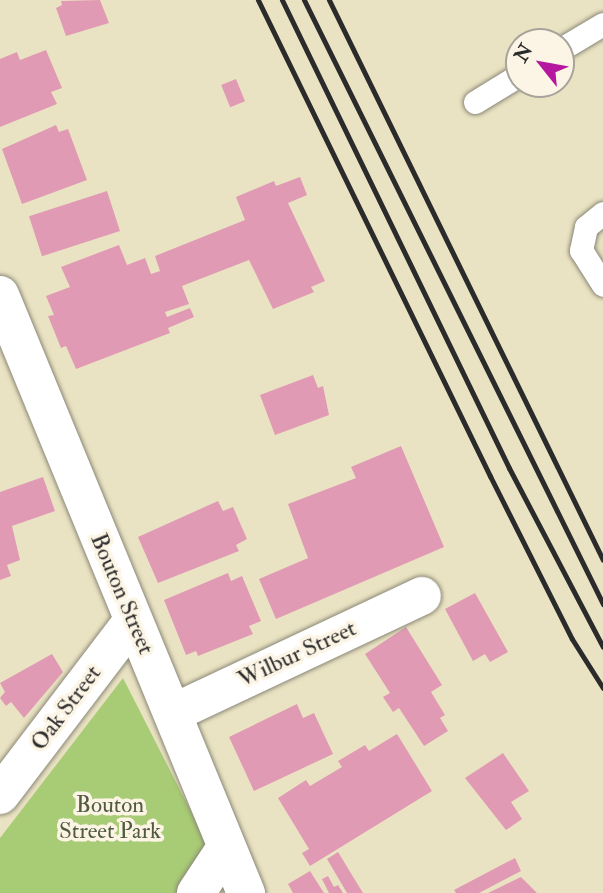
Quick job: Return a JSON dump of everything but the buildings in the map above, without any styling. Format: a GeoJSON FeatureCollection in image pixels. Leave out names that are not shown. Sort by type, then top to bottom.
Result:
{"type":"FeatureCollection","features":[{"type":"Feature","properties":{"kind":"street","name":"Bouton Street"},"geometry":{"type":"LineString","coordinates":[[0,295],[132,622],[173,713],[246,893]]}},
{"type":"Feature","properties":{"kind":"street","name":"Wilbur Street"},"geometry":{"type":"LineString","coordinates":[[173,713],[422,596]]}},
{"type":"Feature","properties":{"kind":"street","name":"Oak Street"},"geometry":{"type":"LineString","coordinates":[[0,795],[132,622]]}},
{"type":"Feature","properties":{"kind":"street"},"geometry":{"type":"LineString","coordinates":[[197,893],[226,849]]}},
{"type":"Feature","properties":{"kind":"lane"},"geometry":{"type":"LineString","coordinates":[[575,40],[603,23]]}},
{"type":"Feature","properties":{"kind":"lane"},"geometry":{"type":"LineString","coordinates":[[475,102],[505,84]]}},
{"type":"Feature","properties":{"kind":"lane"},"geometry":{"type":"LineString","coordinates":[[603,214],[586,227],[581,250],[603,285]]}},
{"type":"Feature","properties":{"kind":"green space","name":"Bouton Street Park"},"geometry":{"type":"Polygon","coordinates":[[[123,678],[208,845],[176,893],[0,893],[0,838],[123,678]]]}},
{"type":"Feature","properties":{"kind":"railway"},"geometry":{"type":"LineString","coordinates":[[258,0],[490,476],[572,639],[603,688]]}},
{"type":"Feature","properties":{"kind":"railway"},"geometry":{"type":"LineString","coordinates":[[282,0],[509,468],[603,647]]}},
{"type":"Feature","properties":{"kind":"railway"},"geometry":{"type":"LineString","coordinates":[[304,0],[603,604]]}},
{"type":"Feature","properties":{"kind":"railway"},"geometry":{"type":"LineString","coordinates":[[329,0],[603,560]]}}]}
